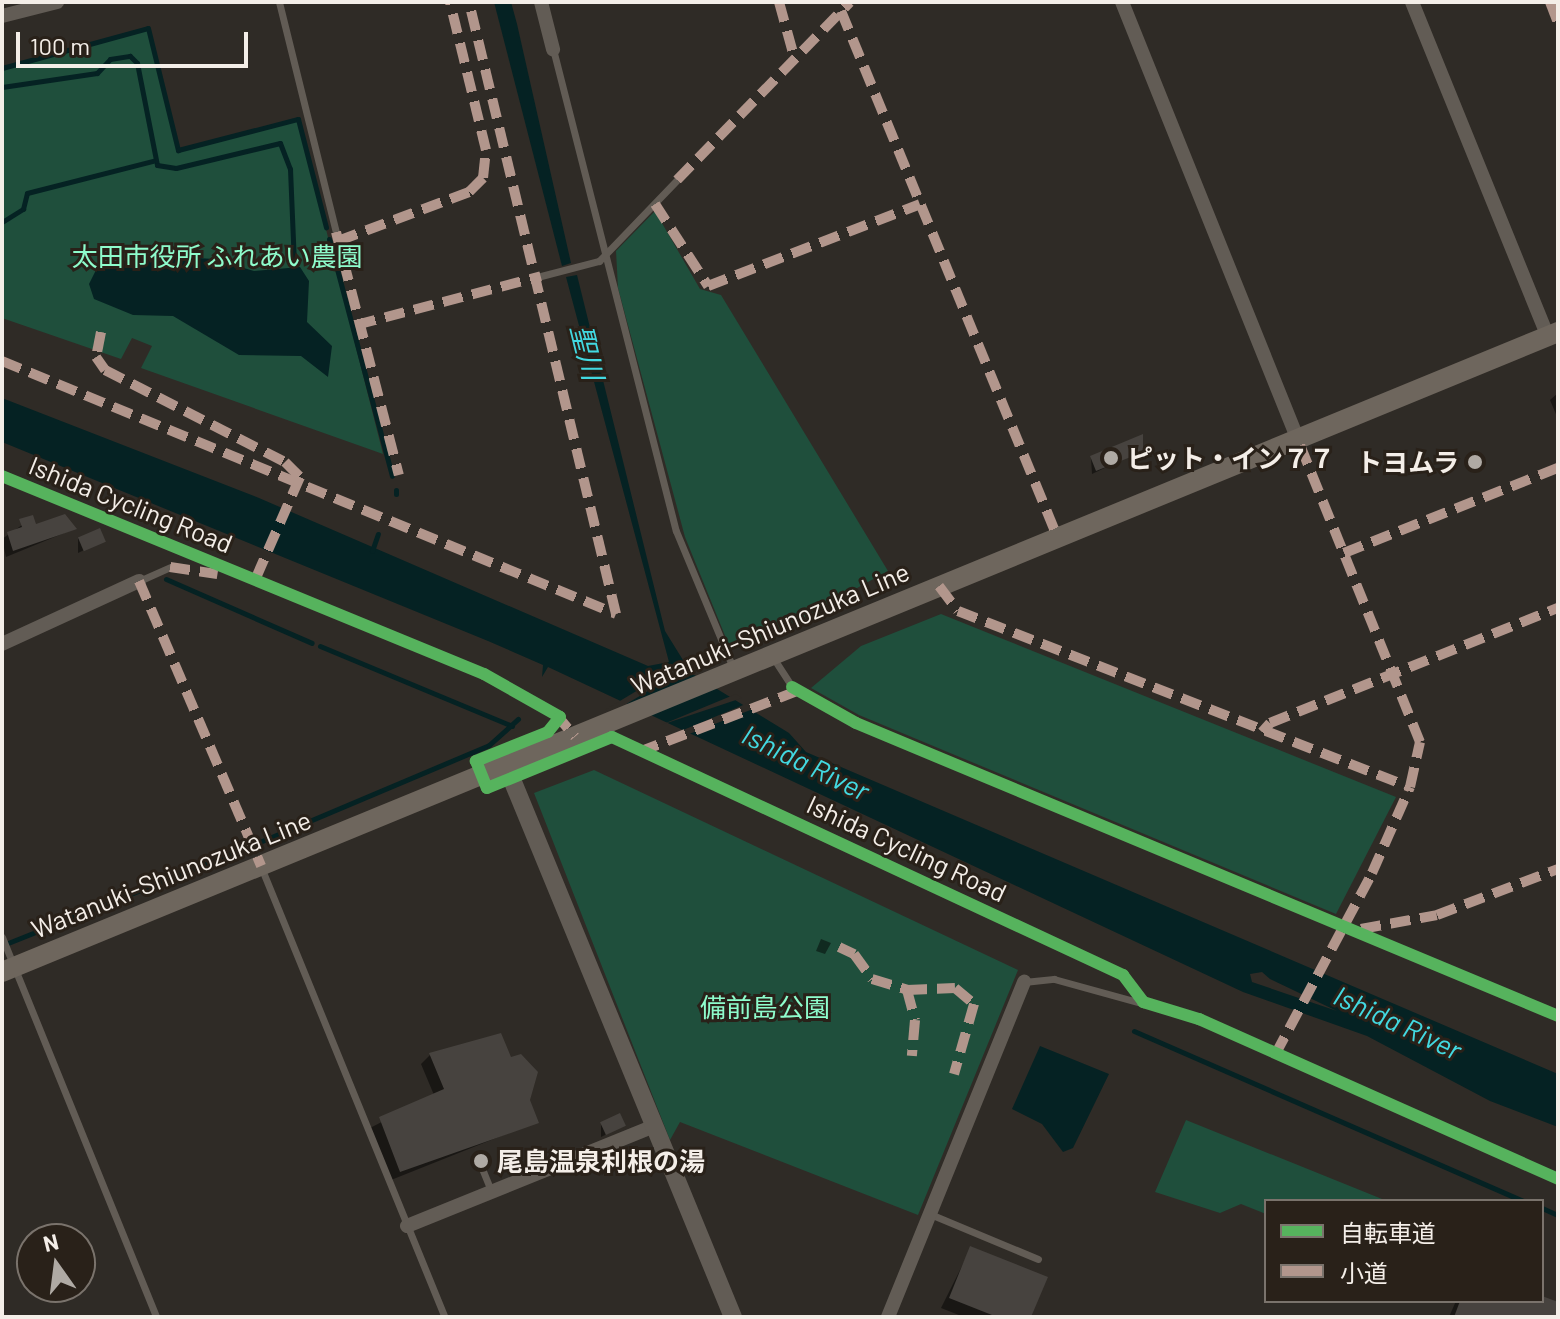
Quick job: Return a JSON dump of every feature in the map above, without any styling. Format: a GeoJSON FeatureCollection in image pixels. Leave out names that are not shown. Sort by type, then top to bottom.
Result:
{"type":"FeatureCollection","features":[{"type":"Feature","properties":{"kind":"main road","name":"Watanuki-Shiunozuka Line"},"geometry":{"type":"LineString","coordinates":[[8,969],[1553,334]]}},
{"type":"Feature","properties":{"kind":"street"},"geometry":{"type":"LineString","coordinates":[[2,16],[57,2]]}},
{"type":"Feature","properties":{"kind":"street"},"geometry":{"type":"LineString","coordinates":[[541,2],[553,49]]}},
{"type":"Feature","properties":{"kind":"street"},"geometry":{"type":"LineString","coordinates":[[1122,2],[1297,438]]}},
{"type":"Feature","properties":{"kind":"street"},"geometry":{"type":"LineString","coordinates":[[1412,2],[1553,334]]}},
{"type":"Feature","properties":{"kind":"street"},"geometry":{"type":"LineString","coordinates":[[2,644],[139,581]]}},
{"type":"Feature","properties":{"kind":"street"},"geometry":{"type":"LineString","coordinates":[[506,765],[733,1317]]}},
{"type":"Feature","properties":{"kind":"street"},"geometry":{"type":"LineString","coordinates":[[888,1317],[1024,982]]}},
{"type":"Feature","properties":{"kind":"street"},"geometry":{"type":"LineString","coordinates":[[407,1226],[654,1126]]}},
{"type":"Feature","properties":{"kind":"lane"},"geometry":{"type":"LineString","coordinates":[[279,2],[336,232]]}},
{"type":"Feature","properties":{"kind":"lane"},"geometry":{"type":"LineString","coordinates":[[553,49],[676,531],[730,674]]}},
{"type":"Feature","properties":{"kind":"lane"},"geometry":{"type":"LineString","coordinates":[[541,276],[599,261],[677,180]]}},
{"type":"Feature","properties":{"kind":"lane"},"geometry":{"type":"LineString","coordinates":[[139,581],[170,567]]}},
{"type":"Feature","properties":{"kind":"lane"},"geometry":{"type":"LineString","coordinates":[[772,656],[792,687]]}},
{"type":"Feature","properties":{"kind":"lane"},"geometry":{"type":"LineString","coordinates":[[261,866],[445,1317]]}},
{"type":"Feature","properties":{"kind":"lane"},"geometry":{"type":"LineString","coordinates":[[2,937],[8,969],[156,1317]]}},
{"type":"Feature","properties":{"kind":"lane"},"geometry":{"type":"LineString","coordinates":[[1024,982],[1054,979],[1199,1019],[1558,1179]]}},
{"type":"Feature","properties":{"kind":"lane"},"geometry":{"type":"LineString","coordinates":[[481,1166],[491,1191]]}},
{"type":"Feature","properties":{"kind":"lane"},"geometry":{"type":"LineString","coordinates":[[930,1214],[1038,1259]]}},
{"type":"Feature","properties":{"kind":"green space","name":"太田市役所 ふれあい農園"},"geometry":{"type":"Polygon","coordinates":[[[148,28],[178,149],[298,119],[383,454],[141,368],[152,346],[132,338],[121,359],[2,318],[2,68],[148,28]]]}},
{"type":"Feature","properties":{"kind":"green space"},"geometry":{"type":"Polygon","coordinates":[[[655,211],[700,289],[721,295],[888,571],[748,648],[728,643],[685,537],[618,288],[616,251],[655,211]]]}},
{"type":"Feature","properties":{"kind":"green space"},"geometry":{"type":"Polygon","coordinates":[[[941,614],[1396,797],[1336,914],[859,715],[811,688],[861,646],[941,614]]]}},
{"type":"Feature","properties":{"kind":"green space","name":"備前島公園"},"geometry":{"type":"Polygon","coordinates":[[[594,770],[1018,970],[918,1215],[680,1122],[670,1140],[534,793],[594,770]]]}},
{"type":"Feature","properties":{"kind":"green space"},"geometry":{"type":"Polygon","coordinates":[[[1186,1120],[1382,1199],[1264,1199],[1264,1213],[1241,1204],[1220,1213],[1155,1192],[1186,1120]]]}},
{"type":"Feature","properties":{"kind":"water"},"geometry":{"type":"Polygon","coordinates":[[[494,2],[511,2],[517,24],[571,263],[562,266],[494,2]]]}},
{"type":"Feature","properties":{"kind":"water"},"geometry":{"type":"Polygon","coordinates":[[[154,255],[213,259],[254,271],[300,267],[309,281],[307,322],[332,346],[328,377],[301,356],[239,355],[173,316],[133,315],[94,299],[89,284],[98,266],[154,255]]]}},
{"type":"Feature","properties":{"kind":"water"},"geometry":{"type":"Polygon","coordinates":[[[577,275],[665,631],[691,673],[789,733],[806,752],[1558,1074],[1558,1127],[1490,1101],[1367,1036],[1243,992],[548,667],[542,677],[543,665],[488,641],[2,442],[2,398],[259,498],[648,666],[669,662],[566,277],[577,275]],[[1262,972],[1250,974],[1252,982],[1337,1011],[1270,979],[1262,972]]]}},
{"type":"Feature","properties":{"kind":"water"},"geometry":{"type":"Polygon","coordinates":[[[1040,1046],[1109,1074],[1073,1148],[1063,1152],[1042,1124],[1012,1109],[1040,1046]]]}},
{"type":"Feature","properties":{"kind":"pier"},"geometry":{"type":"Polygon","coordinates":[[[688,660],[691,665],[609,715],[606,709],[688,660]]]}},
{"type":"Feature","properties":{"kind":"pier"},"geometry":{"type":"Polygon","coordinates":[[[736,694],[742,698],[661,725],[736,694]]]}},
{"type":"Feature","properties":{"kind":"pier"},"geometry":{"type":"Polygon","coordinates":[[[748,703],[753,709],[684,736],[676,733],[748,703]]]}},
{"type":"Feature","properties":{"kind":"building"},"geometry":{"type":"Polygon","coordinates":[[[1143,434],[1143,452],[1096,471],[1090,456],[1143,434]]]}},
{"type":"Feature","properties":{"kind":"building"},"geometry":{"type":"Polygon","coordinates":[[[65,514],[77,529],[13,551],[7,532],[22,527],[19,519],[33,515],[36,524],[65,514]]]}},
{"type":"Feature","properties":{"kind":"building"},"geometry":{"type":"Polygon","coordinates":[[[100,528],[106,542],[84,551],[78,537],[100,528]]]}},
{"type":"Feature","properties":{"kind":"building"},"geometry":{"type":"Polygon","coordinates":[[[501,1033],[511,1057],[521,1054],[538,1072],[530,1100],[539,1123],[400,1172],[379,1117],[444,1089],[429,1053],[501,1033]]]}},
{"type":"Feature","properties":{"kind":"building"},"geometry":{"type":"Polygon","coordinates":[[[620,1113],[626,1126],[606,1135],[600,1122],[620,1113]]]}},
{"type":"Feature","properties":{"kind":"building"},"geometry":{"type":"Polygon","coordinates":[[[970,1246],[1048,1277],[1031,1317],[997,1317],[949,1298],[970,1246]]]}},
{"type":"Feature","properties":{"kind":"building"},"geometry":{"type":"Polygon","coordinates":[[[1544,1297],[1558,1302],[1558,1317],[1454,1317],[1459,1303],[1544,1303],[1544,1297]]]}},
{"type":"Feature","properties":{"kind":"waterway"},"geometry":{"type":"LineString","coordinates":[[2,68],[148,28],[178,150],[298,119],[326,227]]}},
{"type":"Feature","properties":{"kind":"waterway"},"geometry":{"type":"LineString","coordinates":[[2,87],[97,73],[110,59],[130,56],[137,63],[157,165],[176,168],[280,143],[290,169],[294,266]]}},
{"type":"Feature","properties":{"kind":"waterway"},"geometry":{"type":"LineString","coordinates":[[2,222],[23,209],[27,193],[153,161]]}},
{"type":"Feature","properties":{"kind":"waterway"},"geometry":{"type":"LineString","coordinates":[[329,239],[392,476]]}},
{"type":"Feature","properties":{"kind":"waterway"},"geometry":{"type":"LineString","coordinates":[[372,551],[378,534]]}},
{"type":"Feature","properties":{"kind":"waterway"},"geometry":{"type":"LineString","coordinates":[[166,579],[312,643]]}},
{"type":"Feature","properties":{"kind":"waterway"},"geometry":{"type":"LineString","coordinates":[[320,646],[512,726]]}},
{"type":"Feature","properties":{"kind":"waterway"},"geometry":{"type":"LineString","coordinates":[[262,841],[489,745],[518,719]]}},
{"type":"Feature","properties":{"kind":"waterway"},"geometry":{"type":"LineString","coordinates":[[3,945],[248,847]]}},
{"type":"Feature","properties":{"kind":"waterway"},"geometry":{"type":"LineString","coordinates":[[1134,1031],[1518,1199]]}},
{"type":"Feature","properties":{"kind":"waterway"},"geometry":{"type":"LineString","coordinates":[[1544,1209],[1558,1215]]}},
{"type":"Feature","properties":{"kind":"marked path"},"geometry":{"type":"LineString","coordinates":[[338,241],[469,192],[483,178],[486,150],[450,2]]}},
{"type":"Feature","properties":{"kind":"marked path"},"geometry":{"type":"LineString","coordinates":[[2,361],[616,614],[469,2]]}},
{"type":"Feature","properties":{"kind":"marked path"},"geometry":{"type":"LineString","coordinates":[[779,2],[795,60]]}},
{"type":"Feature","properties":{"kind":"marked path"},"geometry":{"type":"LineString","coordinates":[[677,180],[850,2]]}},
{"type":"Feature","properties":{"kind":"marked path"},"geometry":{"type":"LineString","coordinates":[[1550,2],[1558,23]]}},
{"type":"Feature","properties":{"kind":"marked path"},"geometry":{"type":"LineString","coordinates":[[841,11],[1057,536]]}},
{"type":"Feature","properties":{"kind":"marked path"},"geometry":{"type":"LineString","coordinates":[[655,204],[708,286],[920,204]]}},
{"type":"Feature","properties":{"kind":"marked path"},"geometry":{"type":"LineString","coordinates":[[336,232],[399,475]]}},
{"type":"Feature","properties":{"kind":"marked path"},"geometry":{"type":"LineString","coordinates":[[356,325],[541,276]]}},
{"type":"Feature","properties":{"kind":"marked path"},"geometry":{"type":"LineString","coordinates":[[101,332],[96,357],[105,370],[285,462],[300,477],[255,580]]}},
{"type":"Feature","properties":{"kind":"marked path"},"geometry":{"type":"LineString","coordinates":[[1275,1055],[1372,873],[1410,787],[1420,742],[1297,438]]}},
{"type":"Feature","properties":{"kind":"marked path"},"geometry":{"type":"LineString","coordinates":[[1344,553],[1558,468]]}},
{"type":"Feature","properties":{"kind":"marked path"},"geometry":{"type":"LineString","coordinates":[[170,567],[217,574]]}},
{"type":"Feature","properties":{"kind":"marked path"},"geometry":{"type":"LineString","coordinates":[[139,581],[261,866]]}},
{"type":"Feature","properties":{"kind":"marked path"},"geometry":{"type":"LineString","coordinates":[[939,586],[958,611],[1410,787]]}},
{"type":"Feature","properties":{"kind":"marked path"},"geometry":{"type":"LineString","coordinates":[[1262,732],[1270,723],[1558,608]]}},
{"type":"Feature","properties":{"kind":"marked path"},"geometry":{"type":"LineString","coordinates":[[639,752],[797,691]]}},
{"type":"Feature","properties":{"kind":"marked path"},"geometry":{"type":"LineString","coordinates":[[555,713],[575,737]]}},
{"type":"Feature","properties":{"kind":"marked path"},"geometry":{"type":"LineString","coordinates":[[1361,929],[1437,915],[1558,869]]}},
{"type":"Feature","properties":{"kind":"marked path"},"geometry":{"type":"LineString","coordinates":[[839,947],[854,954],[872,979],[907,990],[915,1020],[912,1056]]}},
{"type":"Feature","properties":{"kind":"marked path"},"geometry":{"type":"LineString","coordinates":[[907,990],[955,988],[974,1004],[954,1074]]}},
{"type":"Feature","properties":{"kind":"cycle path","name":"Ishida Cycling Road"},"geometry":{"type":"LineString","coordinates":[[2,476],[484,674],[560,717],[548,732],[476,761],[487,788],[612,737],[1123,975],[1143,1002],[1199,1019],[1558,1179]]}},
{"type":"Feature","properties":{"kind":"cycle path"},"geometry":{"type":"LineString","coordinates":[[792,687],[856,723],[1558,1016]]}},
{"type":"Feature","properties":{"kind":"place","name":"ピット・イン７７"},"geometry":{"type":"Point","coordinates":[1111,458]}},
{"type":"Feature","properties":{"kind":"place","name":"トヨムラ"},"geometry":{"type":"Point","coordinates":[1475,462]}},
{"type":"Feature","properties":{"kind":"place","name":"尾島温泉利根の湯"},"geometry":{"type":"Point","coordinates":[481,1161]}},
{"type":"Feature","properties":{"kind":"water label","name":"聖川"},"geometry":{"type":"Point","coordinates":[588,352]}},
{"type":"Feature","properties":{"kind":"water label","name":"Ishida River"},"geometry":{"type":"Point","coordinates":[806,762]}},
{"type":"Feature","properties":{"kind":"water label","name":"Ishida River"},"geometry":{"type":"Point","coordinates":[1398,1022]}}]}
